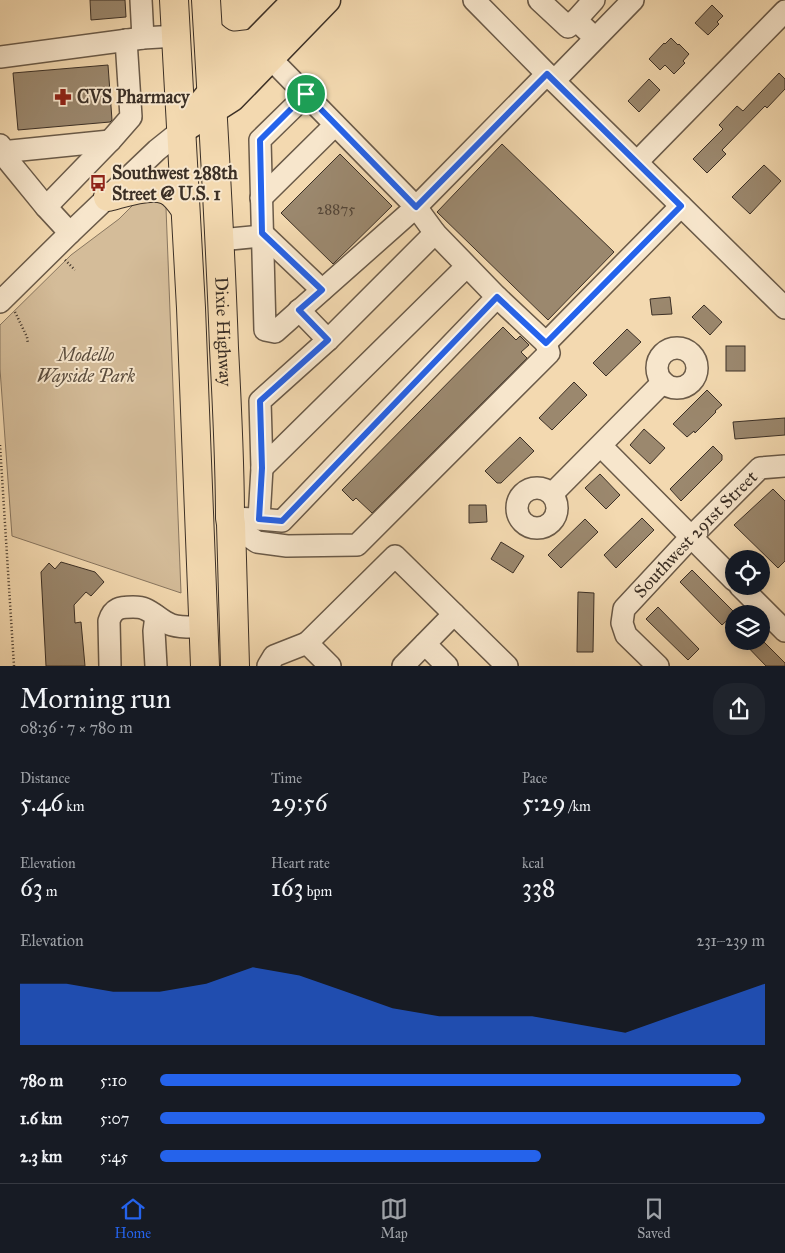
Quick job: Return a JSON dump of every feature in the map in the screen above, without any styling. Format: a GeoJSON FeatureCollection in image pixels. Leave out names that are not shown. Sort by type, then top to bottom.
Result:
{"type":"FeatureCollection","features":[{"type":"Feature","properties":{"kind":"highway","name":"Dixie Highway"},"geometry":{"type":"LineString","coordinates":[[174,0],[193,357],[205,666]]}},
{"type":"Feature","properties":{"kind":"highway","name":"Dixie Highway"},"geometry":{"type":"LineString","coordinates":[[206,0],[220,240],[230,481],[235,666]]}},
{"type":"Feature","properties":{"kind":"highway"},"geometry":{"type":"LineString","coordinates":[[208,31],[223,44],[262,51]]}},
{"type":"Feature","properties":{"kind":"highway"},"geometry":{"type":"LineString","coordinates":[[108,197],[149,187],[159,187],[172,193],[185,209]]}},
{"type":"Feature","properties":{"kind":"highway"},"geometry":{"type":"LineString","coordinates":[[193,357],[213,410],[214,505],[218,514],[230,521]]}},
{"type":"Feature","properties":{"kind":"main road"},"geometry":{"type":"LineString","coordinates":[[262,51],[296,0]]}},
{"type":"Feature","properties":{"kind":"main road"},"geometry":{"type":"LineString","coordinates":[[182,130],[212,100],[236,61],[262,51],[327,0]]}},
{"type":"Feature","properties":{"kind":"street"},"geometry":{"type":"LineString","coordinates":[[46,207],[131,117],[135,39],[141,0]]}},
{"type":"Feature","properties":{"kind":"street"},"geometry":{"type":"LineString","coordinates":[[474,0],[785,308]]}},
{"type":"Feature","properties":{"kind":"street"},"geometry":{"type":"LineString","coordinates":[[539,0],[568,27],[594,0]]}},
{"type":"Feature","properties":{"kind":"street"},"geometry":{"type":"LineString","coordinates":[[306,94],[260,140],[265,330],[275,332],[416,207],[595,38],[632,0]]}},
{"type":"Feature","properties":{"kind":"street"},"geometry":{"type":"LineString","coordinates":[[637,162],[785,11]]}},
{"type":"Feature","properties":{"kind":"street"},"geometry":{"type":"LineString","coordinates":[[576,20],[595,38]]}},
{"type":"Feature","properties":{"kind":"street"},"geometry":{"type":"LineString","coordinates":[[0,57],[135,39],[177,36]]}},
{"type":"Feature","properties":{"kind":"street"},"geometry":{"type":"LineString","coordinates":[[230,521],[257,542],[287,546],[357,546],[549,353],[546,343],[497,297],[435,233],[416,207],[262,51]]}},
{"type":"Feature","properties":{"kind":"street"},"geometry":{"type":"LineString","coordinates":[[261,198],[335,125]]}},
{"type":"Feature","properties":{"kind":"street"},"geometry":{"type":"LineString","coordinates":[[7,305],[70,233],[157,150],[182,130]]}},
{"type":"Feature","properties":{"kind":"street"},"geometry":{"type":"LineString","coordinates":[[1,148],[110,141]]}},
{"type":"Feature","properties":{"kind":"street"},"geometry":{"type":"LineString","coordinates":[[1,148],[46,207],[70,233]]}},
{"type":"Feature","properties":{"kind":"street"},"geometry":{"type":"LineString","coordinates":[[546,343],[681,206]]}},
{"type":"Feature","properties":{"kind":"street"},"geometry":{"type":"LineString","coordinates":[[227,402],[260,401],[328,340],[435,233]]}},
{"type":"Feature","properties":{"kind":"street"},"geometry":{"type":"LineString","coordinates":[[262,234],[322,290]]}},
{"type":"Feature","properties":{"kind":"street"},"geometry":{"type":"LineString","coordinates":[[220,240],[262,234]]}},
{"type":"Feature","properties":{"kind":"street"},"geometry":{"type":"LineString","coordinates":[[262,468],[467,266]]}},
{"type":"Feature","properties":{"kind":"street"},"geometry":{"type":"LineString","coordinates":[[230,521],[259,519],[282,521],[497,297]]}},
{"type":"Feature","properties":{"kind":"street"},"geometry":{"type":"LineString","coordinates":[[299,310],[328,340]]}},
{"type":"Feature","properties":{"kind":"street"},"geometry":{"type":"LineString","coordinates":[[552,494],[663,382]]}},
{"type":"Feature","properties":{"kind":"street"},"geometry":{"type":"LineString","coordinates":[[259,519],[262,468],[260,401]]}},
{"type":"Feature","properties":{"kind":"street"},"geometry":{"type":"LineString","coordinates":[[600,446],[725,571]]}},
{"type":"Feature","properties":{"kind":"street","name":"Southwest 291st Street"},"geometry":{"type":"LineString","coordinates":[[658,666],[626,635],[622,623],[624,609],[691,537],[760,468],[785,466]]}},
{"type":"Feature","properties":{"kind":"street"},"geometry":{"type":"LineString","coordinates":[[268,666],[274,656],[307,643],[395,556],[507,666]]}},
{"type":"Feature","properties":{"kind":"street"},"geometry":{"type":"LineString","coordinates":[[749,595],[785,631]]}},
{"type":"Feature","properties":{"kind":"street"},"geometry":{"type":"LineString","coordinates":[[110,666],[108,621],[115,610],[130,607],[145,609],[178,627],[204,627]]}},
{"type":"Feature","properties":{"kind":"street"},"geometry":{"type":"LineString","coordinates":[[403,666],[454,614]]}},
{"type":"Feature","properties":{"kind":"street"},"geometry":{"type":"LineString","coordinates":[[156,666],[154,631],[163,620]]}},
{"type":"Feature","properties":{"kind":"street"},"geometry":{"type":"LineString","coordinates":[[307,643],[330,666]]}},
{"type":"Feature","properties":{"kind":"street"},"geometry":{"type":"LineString","coordinates":[[425,644],[447,666]]}},
{"type":"Feature","properties":{"kind":"path"},"geometry":{"type":"LineString","coordinates":[[64,259],[75,270]]}},
{"type":"Feature","properties":{"kind":"path"},"geometry":{"type":"LineString","coordinates":[[7,305],[27,337],[28,344]]}},
{"type":"Feature","properties":{"kind":"path"},"geometry":{"type":"LineString","coordinates":[[0,445],[14,666]]}},
{"type":"Feature","properties":{"kind":"green space","name":"Modello Wayside Park"},"geometry":{"type":"Polygon","coordinates":[[[154,197],[164,202],[166,208],[181,593],[12,536],[0,369],[0,325],[71,255],[119,219],[135,203],[154,197]]]}},
{"type":"Feature","properties":{"kind":"building"},"geometry":{"type":"Polygon","coordinates":[[[90,0],[125,0],[126,17],[91,20],[90,0]]]}},
{"type":"Feature","properties":{"kind":"building"},"geometry":{"type":"Polygon","coordinates":[[[712,5],[723,16],[717,22],[719,24],[708,35],[695,23],[712,5]]]}},
{"type":"Feature","properties":{"kind":"building"},"geometry":{"type":"Polygon","coordinates":[[[671,38],[689,54],[683,61],[685,63],[674,74],[665,65],[660,70],[649,59],[671,38]]]}},
{"type":"Feature","properties":{"kind":"building","name":"CVS Pharmacy"},"geometry":{"type":"Polygon","coordinates":[[[108,65],[112,120],[110,122],[18,130],[13,73],[108,65]]]}},
{"type":"Feature","properties":{"kind":"building"},"geometry":{"type":"Polygon","coordinates":[[[779,73],[785,79],[785,89],[767,108],[765,106],[722,150],[726,154],[707,173],[693,159],[723,129],[719,125],[737,106],[743,111],[779,73]]]}},
{"type":"Feature","properties":{"kind":"building"},"geometry":{"type":"Polygon","coordinates":[[[649,79],[660,90],[639,112],[628,101],[649,79]]]}},
{"type":"Feature","properties":{"kind":"building"},"geometry":{"type":"Polygon","coordinates":[[[502,144],[614,252],[548,320],[437,212],[502,144]]]}},
{"type":"Feature","properties":{"kind":"building"},"geometry":{"type":"Polygon","coordinates":[[[340,154],[392,206],[333,264],[281,213],[340,154]]]}},
{"type":"Feature","properties":{"kind":"building"},"geometry":{"type":"Polygon","coordinates":[[[764,165],[781,181],[750,214],[732,197],[764,165]]]}},
{"type":"Feature","properties":{"kind":"building"},"geometry":{"type":"Polygon","coordinates":[[[670,297],[672,314],[652,315],[650,299],[670,297]]]}},
{"type":"Feature","properties":{"kind":"building"},"geometry":{"type":"Polygon","coordinates":[[[704,305],[722,322],[710,335],[692,317],[704,305]]]}},
{"type":"Feature","properties":{"kind":"building"},"geometry":{"type":"Polygon","coordinates":[[[503,327],[516,340],[520,336],[529,345],[521,352],[527,358],[372,513],[356,498],[353,501],[342,490],[503,327]]]}},
{"type":"Feature","properties":{"kind":"building"},"geometry":{"type":"Polygon","coordinates":[[[627,329],[641,342],[606,376],[593,363],[627,329]]]}},
{"type":"Feature","properties":{"kind":"building"},"geometry":{"type":"Polygon","coordinates":[[[726,346],[745,346],[745,371],[726,371],[726,346]]]}},
{"type":"Feature","properties":{"kind":"building"},"geometry":{"type":"Polygon","coordinates":[[[574,382],[587,395],[552,430],[539,418],[574,382]]]}},
{"type":"Feature","properties":{"kind":"building"},"geometry":{"type":"Polygon","coordinates":[[[707,390],[722,405],[695,433],[694,431],[687,437],[673,424],[707,390]]]}},
{"type":"Feature","properties":{"kind":"building"},"geometry":{"type":"Polygon","coordinates":[[[785,418],[785,435],[735,439],[733,422],[785,418]]]}},
{"type":"Feature","properties":{"kind":"building"},"geometry":{"type":"Polygon","coordinates":[[[644,429],[665,448],[650,464],[630,445],[644,429]]]}},
{"type":"Feature","properties":{"kind":"building"},"geometry":{"type":"Polygon","coordinates":[[[520,437],[534,451],[501,483],[497,483],[485,471],[520,437]]]}},
{"type":"Feature","properties":{"kind":"building"},"geometry":{"type":"Polygon","coordinates":[[[713,446],[722,455],[722,460],[681,501],[670,489],[713,446]]]}},
{"type":"Feature","properties":{"kind":"building"},"geometry":{"type":"Polygon","coordinates":[[[600,474],[620,495],[606,509],[585,488],[600,474]]]}},
{"type":"Feature","properties":{"kind":"building"},"geometry":{"type":"Polygon","coordinates":[[[773,489],[785,501],[785,561],[778,568],[770,560],[770,550],[760,550],[734,525],[773,489]]]}},
{"type":"Feature","properties":{"kind":"building"},"geometry":{"type":"Polygon","coordinates":[[[469,505],[486,505],[487,522],[469,523],[469,505]]]}},
{"type":"Feature","properties":{"kind":"building"},"geometry":{"type":"Polygon","coordinates":[[[642,518],[654,530],[616,568],[604,555],[642,518]]]}},
{"type":"Feature","properties":{"kind":"building"},"geometry":{"type":"Polygon","coordinates":[[[585,519],[598,532],[561,568],[548,555],[585,519]]]}},
{"type":"Feature","properties":{"kind":"building"},"geometry":{"type":"Polygon","coordinates":[[[501,542],[524,556],[513,573],[491,559],[501,542]]]}},
{"type":"Feature","properties":{"kind":"building"},"geometry":{"type":"Polygon","coordinates":[[[61,562],[95,572],[104,582],[91,596],[86,592],[74,605],[75,623],[81,622],[85,666],[46,666],[41,572],[49,563],[55,569],[61,562]]]}},
{"type":"Feature","properties":{"kind":"building"},"geometry":{"type":"Polygon","coordinates":[[[692,570],[727,605],[725,605],[725,622],[722,625],[680,582],[692,570]]]}},
{"type":"Feature","properties":{"kind":"building"},"geometry":{"type":"Polygon","coordinates":[[[578,592],[594,593],[593,652],[577,652],[578,592]]]}},
{"type":"Feature","properties":{"kind":"building"},"geometry":{"type":"Polygon","coordinates":[[[658,607],[699,649],[688,660],[646,619],[658,607]]]}},
{"type":"Feature","properties":{"kind":"building"},"geometry":{"type":"Polygon","coordinates":[[[770,648],[785,663],[785,666],[766,666],[751,650],[770,650],[770,648]]]}},
{"type":"Feature","properties":{"kind":"place","name":"CVS Pharmacy"},"geometry":{"type":"Point","coordinates":[63,97]}},
{"type":"Feature","properties":{"kind":"place","name":"Southwest 288th Street @ U.S. 1"},"geometry":{"type":"Point","coordinates":[98,183]}},
{"type":"Feature","properties":{"kind":"route"},"geometry":{"type":"LineString","coordinates":[[547,74],[681,206],[546,343],[497,297],[282,521],[259,519],[262,468],[260,401],[328,340],[299,310],[322,290],[262,233],[260,140],[306,94],[416,207],[547,74]]}}]}
